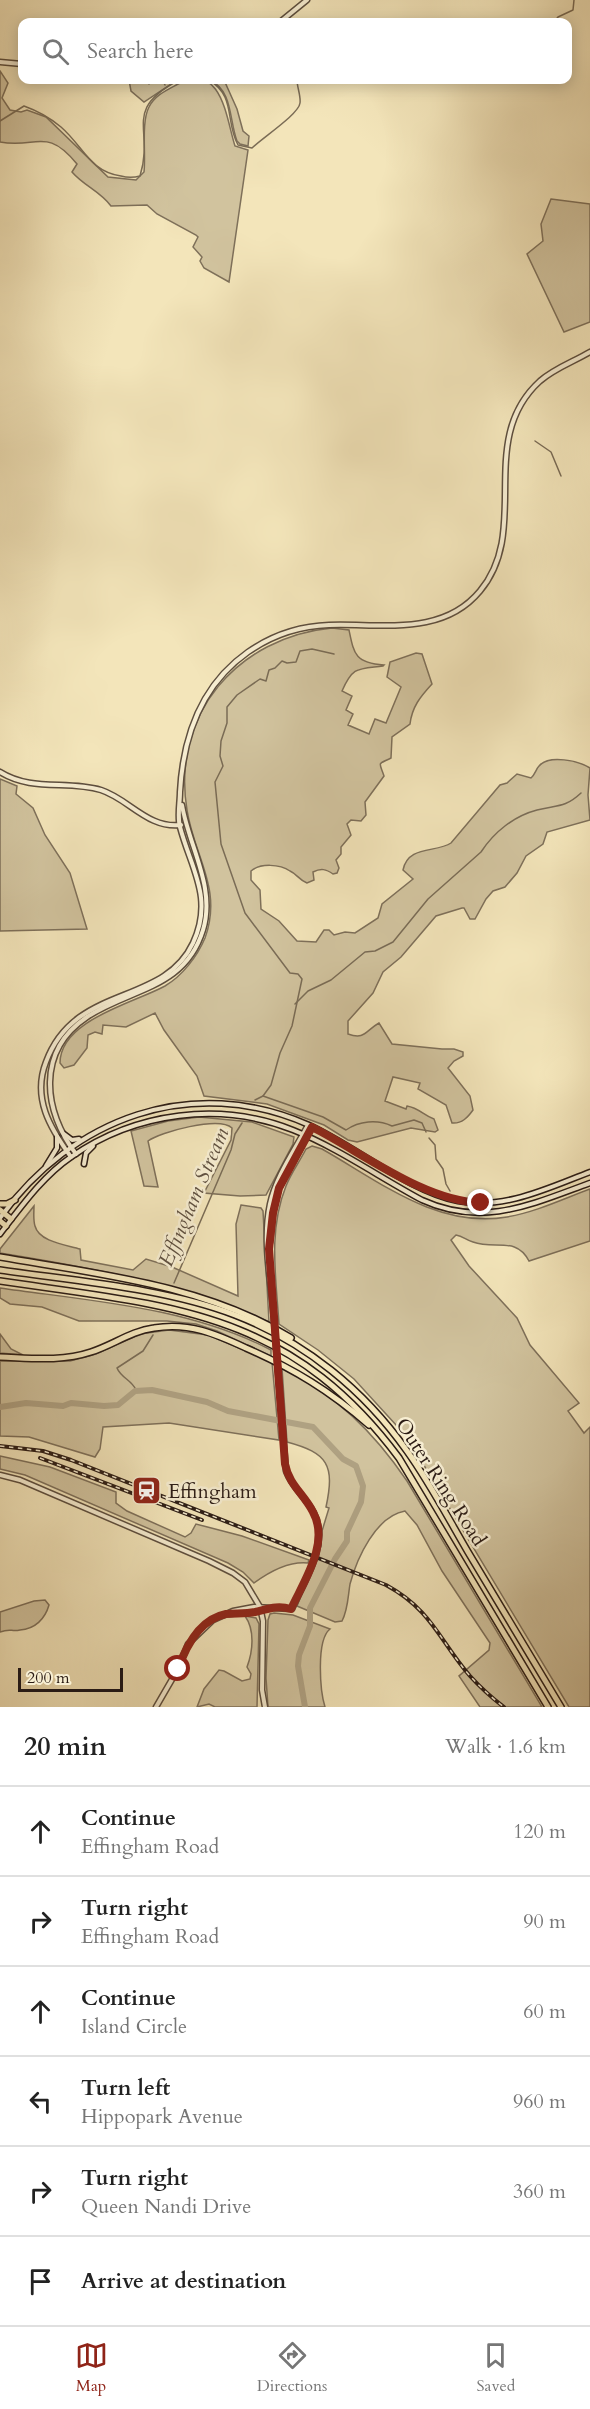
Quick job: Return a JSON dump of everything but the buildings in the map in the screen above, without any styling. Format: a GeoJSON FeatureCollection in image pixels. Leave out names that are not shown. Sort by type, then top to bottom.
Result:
{"type":"FeatureCollection","features":[{"type":"Feature","properties":{"kind":"highway"},"geometry":{"type":"LineString","coordinates":[[0,1204],[7,1204],[15,1200]]}},
{"type":"Feature","properties":{"kind":"highway"},"geometry":{"type":"LineString","coordinates":[[1,1216],[11,1219]]}},
{"type":"Feature","properties":{"kind":"highway"},"geometry":{"type":"LineString","coordinates":[[1,1216],[6,1226]]}},
{"type":"Feature","properties":{"kind":"highway"},"geometry":{"type":"LineString","coordinates":[[0,1257],[121,1278],[188,1294],[227,1307],[260,1321],[305,1347],[337,1371],[351,1386]]}},
{"type":"Feature","properties":{"kind":"highway","name":"Outer Ring Road"},"geometry":{"type":"LineString","coordinates":[[0,1270],[190,1300],[222,1310],[287,1340],[325,1365],[351,1386],[382,1419],[409,1453],[561,1707]]}},
{"type":"Feature","properties":{"kind":"highway","name":"Outer Ring Road"},"geometry":{"type":"LineString","coordinates":[[0,1281],[150,1304],[200,1315],[234,1326],[284,1351],[323,1377],[355,1406],[384,1438],[408,1472],[548,1707]]}},
{"type":"Feature","properties":{"kind":"highway"},"geometry":{"type":"LineString","coordinates":[[0,1357],[70,1357],[91,1352],[146,1329],[168,1326],[201,1329],[284,1364],[304,1375],[335,1397],[384,1438]]}},
{"type":"Feature","properties":{"kind":"street"},"geometry":{"type":"LineString","coordinates":[[285,18],[307,0]]}},
{"type":"Feature","properties":{"kind":"street"},"geometry":{"type":"LineString","coordinates":[[0,62],[18,64]]}},
{"type":"Feature","properties":{"kind":"street"},"geometry":{"type":"LineString","coordinates":[[71,1157],[46,1117],[40,1089],[44,1065],[56,1039],[84,1013],[168,973],[184,958],[196,937],[201,917],[202,894],[182,824],[180,796],[185,748],[193,721],[215,684],[247,653],[276,637],[311,627],[407,625],[430,622],[455,612],[477,595],[492,575],[501,548],[506,451],[510,430],[517,412],[531,391],[542,380],[590,352]]}},
{"type":"Feature","properties":{"kind":"street"},"geometry":{"type":"LineString","coordinates":[[0,772],[12,779],[32,784],[100,790],[157,822],[182,824]]}},
{"type":"Feature","properties":{"kind":"street"},"geometry":{"type":"LineString","coordinates":[[76,1154],[64,1134],[50,1100],[51,1066],[61,1043],[69,1032],[88,1016],[167,978],[187,961],[198,943],[205,921],[206,891],[182,824]]}},
{"type":"Feature","properties":{"kind":"street"},"geometry":{"type":"LineString","coordinates":[[1,1216],[32,1179],[82,1139],[137,1114],[200,1103],[231,1104],[262,1109],[310,1126],[428,1191],[459,1201],[492,1203],[512,1200],[590,1172]]}},
{"type":"Feature","properties":{"kind":"street"},"geometry":{"type":"LineString","coordinates":[[0,1234],[42,1184],[76,1154],[98,1141],[155,1120],[202,1114],[248,1117],[283,1126],[305,1135],[422,1200],[441,1208],[461,1212],[486,1214],[511,1210],[590,1183]]}},
{"type":"Feature","properties":{"kind":"street"},"geometry":{"type":"LineString","coordinates":[[226,1614],[268,1607],[291,1609],[317,1549],[319,1531],[313,1512],[289,1478],[282,1433],[269,1249],[273,1213],[279,1188],[310,1126]]}},
{"type":"Feature","properties":{"kind":"street"},"geometry":{"type":"LineString","coordinates":[[64,1134],[72,1140],[82,1139]]}},
{"type":"Feature","properties":{"kind":"street"},"geometry":{"type":"LineString","coordinates":[[46,1166],[57,1148],[57,1137]]}},
{"type":"Feature","properties":{"kind":"street"},"geometry":{"type":"LineString","coordinates":[[84,1164],[86,1153],[98,1141]]}},
{"type":"Feature","properties":{"kind":"street"},"geometry":{"type":"LineString","coordinates":[[0,1475],[27,1482],[209,1561],[237,1576],[248,1585],[254,1595],[263,1621]]}},
{"type":"Feature","properties":{"kind":"street"},"geometry":{"type":"LineString","coordinates":[[247,1608],[254,1595]]}},
{"type":"Feature","properties":{"kind":"street"},"geometry":{"type":"LineString","coordinates":[[265,1707],[262,1690],[263,1621],[268,1607]]}},
{"type":"Feature","properties":{"kind":"street"},"geometry":{"type":"LineString","coordinates":[[156,1707],[175,1675],[183,1652],[207,1624],[226,1614],[247,1608],[260,1608]]}},
{"type":"Feature","properties":{"kind":"shaded area"},"geometry":{"type":"Polygon","coordinates":[[[0,71],[8,83],[2,98],[10,110],[21,112],[27,110],[46,117],[108,177],[136,180],[144,172],[144,129],[147,113],[152,103],[158,96],[178,84],[210,84],[220,96],[225,108],[235,146],[248,150],[229,282],[204,268],[200,261],[202,257],[193,247],[198,237],[196,235],[157,214],[147,205],[111,206],[72,172],[77,164],[57,146],[41,141],[0,142],[0,71]]]}},
{"type":"Feature","properties":{"kind":"shaded area"},"geometry":{"type":"Polygon","coordinates":[[[130,84],[171,84],[144,102],[131,91],[130,84]]]}},
{"type":"Feature","properties":{"kind":"shaded area"},"geometry":{"type":"Polygon","coordinates":[[[226,84],[237,109],[243,131],[249,136],[248,146],[237,141],[227,99],[217,85],[226,84]]]}},
{"type":"Feature","properties":{"kind":"shaded area"},"geometry":{"type":"Polygon","coordinates":[[[551,199],[590,204],[590,322],[564,332],[527,254],[543,241],[541,224],[551,199]]]}},
{"type":"Feature","properties":{"kind":"shaded area"},"geometry":{"type":"Polygon","coordinates":[[[332,628],[349,630],[352,645],[358,656],[367,662],[384,665],[357,670],[346,683],[342,691],[352,696],[346,710],[353,714],[348,725],[369,734],[375,719],[386,723],[401,687],[387,677],[390,662],[416,653],[422,654],[432,684],[417,702],[410,724],[392,737],[391,758],[380,764],[384,776],[365,802],[366,815],[361,821],[351,820],[347,824],[351,835],[341,847],[341,854],[336,860],[339,868],[337,873],[333,874],[323,870],[313,872],[314,880],[307,883],[281,867],[270,865],[251,871],[251,880],[260,890],[261,909],[279,921],[297,941],[316,942],[324,930],[329,930],[334,935],[345,932],[355,933],[378,918],[382,904],[413,879],[403,870],[410,857],[416,853],[451,843],[500,785],[507,783],[517,774],[531,778],[538,767],[550,760],[572,761],[590,768],[588,795],[590,820],[547,832],[543,844],[526,856],[517,873],[505,887],[493,891],[475,919],[470,919],[464,908],[436,916],[401,957],[383,972],[373,993],[348,1021],[348,1034],[354,1036],[365,1034],[379,1023],[392,1044],[454,1049],[463,1052],[463,1056],[448,1068],[470,1096],[473,1110],[462,1121],[452,1123],[446,1105],[418,1089],[420,1083],[393,1077],[385,1101],[406,1109],[407,1106],[418,1110],[434,1119],[438,1130],[435,1132],[411,1128],[357,1142],[348,1140],[324,1125],[267,1104],[204,1096],[197,1076],[164,1030],[155,1013],[126,1027],[103,1025],[102,1034],[95,1032],[88,1035],[87,1048],[74,1065],[64,1068],[60,1063],[63,1048],[72,1035],[101,1015],[171,982],[188,965],[205,938],[211,904],[209,888],[187,810],[185,775],[190,742],[201,713],[218,686],[241,664],[267,647],[298,634],[332,628]]]}},
{"type":"Feature","properties":{"kind":"shaded area"},"geometry":{"type":"Polygon","coordinates":[[[0,779],[17,786],[16,794],[33,808],[45,835],[70,873],[87,929],[0,931],[0,779]]]}},
{"type":"Feature","properties":{"kind":"shaded area"},"geometry":{"type":"Polygon","coordinates":[[[199,1117],[252,1122],[294,1137],[293,1144],[266,1195],[240,1196],[204,1193],[231,1140],[232,1128],[215,1124],[203,1124],[176,1130],[148,1141],[158,1187],[144,1186],[131,1131],[168,1121],[199,1117]]]}},
{"type":"Feature","properties":{"kind":"shaded area"},"geometry":{"type":"Polygon","coordinates":[[[312,1146],[322,1149],[410,1200],[457,1216],[481,1219],[518,1215],[590,1189],[590,1241],[529,1261],[524,1253],[511,1246],[481,1244],[456,1235],[451,1240],[469,1266],[517,1318],[530,1345],[579,1403],[568,1411],[584,1433],[590,1427],[590,1707],[569,1707],[407,1437],[354,1379],[318,1350],[279,1324],[275,1237],[280,1203],[288,1181],[306,1149],[312,1146]]]}},
{"type":"Feature","properties":{"kind":"shaded area"},"geometry":{"type":"Polygon","coordinates":[[[241,1205],[261,1208],[263,1211],[269,1322],[204,1297],[170,1287],[103,1271],[0,1253],[0,1249],[34,1206],[35,1226],[42,1236],[80,1249],[81,1260],[133,1270],[146,1259],[172,1267],[238,1296],[236,1224],[241,1205]]]}},
{"type":"Feature","properties":{"kind":"shaded area"},"geometry":{"type":"Polygon","coordinates":[[[0,1288],[104,1302],[173,1315],[239,1336],[271,1350],[271,1356],[217,1331],[196,1324],[167,1321],[79,1321],[42,1307],[10,1304],[0,1298],[0,1288]]]}},
{"type":"Feature","properties":{"kind":"shaded area"},"geometry":{"type":"Polygon","coordinates":[[[169,1330],[208,1335],[272,1362],[279,1440],[169,1423],[103,1427],[100,1449],[95,1457],[29,1437],[0,1436],[0,1361],[70,1361],[96,1354],[140,1334],[169,1330]]]}},
{"type":"Feature","properties":{"kind":"shaded area"},"geometry":{"type":"Polygon","coordinates":[[[0,1334],[11,1349],[23,1355],[0,1353],[0,1334]]]}},
{"type":"Feature","properties":{"kind":"shaded area"},"geometry":{"type":"Polygon","coordinates":[[[282,1368],[336,1402],[381,1446],[407,1481],[542,1707],[480,1707],[459,1676],[489,1650],[490,1643],[442,1571],[417,1525],[405,1511],[385,1521],[369,1540],[357,1562],[342,1621],[335,1622],[297,1606],[321,1546],[322,1531],[329,1508],[326,1507],[329,1481],[328,1471],[320,1456],[287,1442],[282,1368]]]}},
{"type":"Feature","properties":{"kind":"shaded area"},"geometry":{"type":"Polygon","coordinates":[[[0,1456],[50,1467],[116,1492],[116,1503],[127,1511],[185,1537],[191,1533],[196,1524],[242,1536],[309,1560],[308,1563],[280,1568],[254,1583],[243,1572],[228,1563],[25,1475],[0,1469],[0,1456]]]}},
{"type":"Feature","properties":{"kind":"shaded area"},"geometry":{"type":"Polygon","coordinates":[[[45,1600],[49,1605],[47,1610],[35,1625],[25,1629],[0,1632],[0,1612],[34,1601],[45,1600]]]}},
{"type":"Feature","properties":{"kind":"shaded area"},"geometry":{"type":"Polygon","coordinates":[[[270,1614],[293,1615],[330,1629],[321,1654],[321,1678],[325,1707],[268,1707],[266,1678],[268,1620],[270,1614]]]}},
{"type":"Feature","properties":{"kind":"shaded area"},"geometry":{"type":"Polygon","coordinates":[[[245,1616],[256,1618],[259,1624],[257,1707],[215,1707],[209,1704],[197,1707],[204,1689],[219,1670],[242,1681],[250,1679],[251,1674],[247,1667],[252,1648],[252,1634],[245,1616]]]}},
{"type":"Feature","properties":{"kind":"waterway"},"geometry":{"type":"LineString","coordinates":[[557,18],[573,10],[574,0]]}},
{"type":"Feature","properties":{"kind":"waterway"},"geometry":{"type":"LineString","coordinates":[[0,121],[24,106],[39,112],[61,127],[101,169],[124,177],[137,177],[140,176],[144,159],[145,111],[161,91],[172,84]]}},
{"type":"Feature","properties":{"kind":"waterway"},"geometry":{"type":"LineString","coordinates":[[214,84],[227,101],[238,145],[252,148],[298,108],[300,100],[298,84]]}},
{"type":"Feature","properties":{"kind":"waterway"},"geometry":{"type":"LineString","coordinates":[[535,441],[551,452],[561,476]]}},
{"type":"Feature","properties":{"kind":"waterway"},"geometry":{"type":"LineString","coordinates":[[263,1096],[271,1085],[280,1053],[292,1026],[302,979],[298,974],[290,973],[245,913],[221,844],[215,782],[223,766],[220,756],[221,741],[227,723],[227,707],[237,695],[260,679],[266,681],[269,670],[282,661],[296,662],[300,651],[312,649],[334,654]]}},
{"type":"Feature","properties":{"kind":"waterway"},"geometry":{"type":"LineString","coordinates":[[295,1004],[308,991],[331,980],[365,952],[375,951],[393,942],[428,899],[481,852],[505,826],[520,816],[565,804],[581,793]]}},
{"type":"Feature","properties":{"kind":"waterway"},"geometry":{"type":"LineString","coordinates":[[255,1100],[263,1096],[323,1117],[346,1130],[368,1122],[380,1122],[392,1126],[414,1120],[422,1123],[426,1132]]}},
{"type":"Feature","properties":{"kind":"waterway","name":"Effingham Stream"},"geometry":{"type":"LineString","coordinates":[[174,1283],[231,1150],[235,1134],[242,1123]]}},
{"type":"Feature","properties":{"kind":"waterway"},"geometry":{"type":"LineString","coordinates":[[429,1138],[435,1145],[436,1159],[443,1169],[450,1191]]}},
{"type":"Feature","properties":{"kind":"waterway","name":"Effingham Stream"},"geometry":{"type":"LineString","coordinates":[[131,1394],[136,1390],[117,1368],[143,1351],[153,1335]]}},
{"type":"Feature","properties":{"kind":"waterway"},"geometry":{"type":"LineString","coordinates":[[0,1407],[26,1403],[63,1406],[71,1403],[118,1405],[135,1391],[152,1390],[207,1402],[228,1411],[313,1427],[343,1459],[356,1466],[363,1486],[361,1502],[347,1532],[347,1541],[335,1559],[310,1608],[310,1626],[299,1655],[298,1666],[305,1707]]}},
{"type":"Feature","properties":{"kind":"railway"},"geometry":{"type":"LineString","coordinates":[[0,1446],[43,1451],[71,1460],[386,1585],[402,1595],[425,1615],[470,1676],[504,1707]]}},
{"type":"Feature","properties":{"kind":"railway"},"geometry":{"type":"LineString","coordinates":[[40,1458],[202,1520]]}},
{"type":"Feature","properties":{"kind":"place","name":"Effingham"},"geometry":{"type":"Point","coordinates":[147,1491]}},
{"type":"Feature","properties":{"kind":"route"},"geometry":{"type":"LineString","coordinates":[[178,1669],[188,1644],[213,1620],[226,1614],[256,1611],[266,1607],[291,1609],[317,1549],[319,1539],[317,1521],[307,1503],[292,1485],[285,1464],[269,1249],[273,1213],[279,1188],[312,1127],[439,1196],[481,1203]]}}]}
